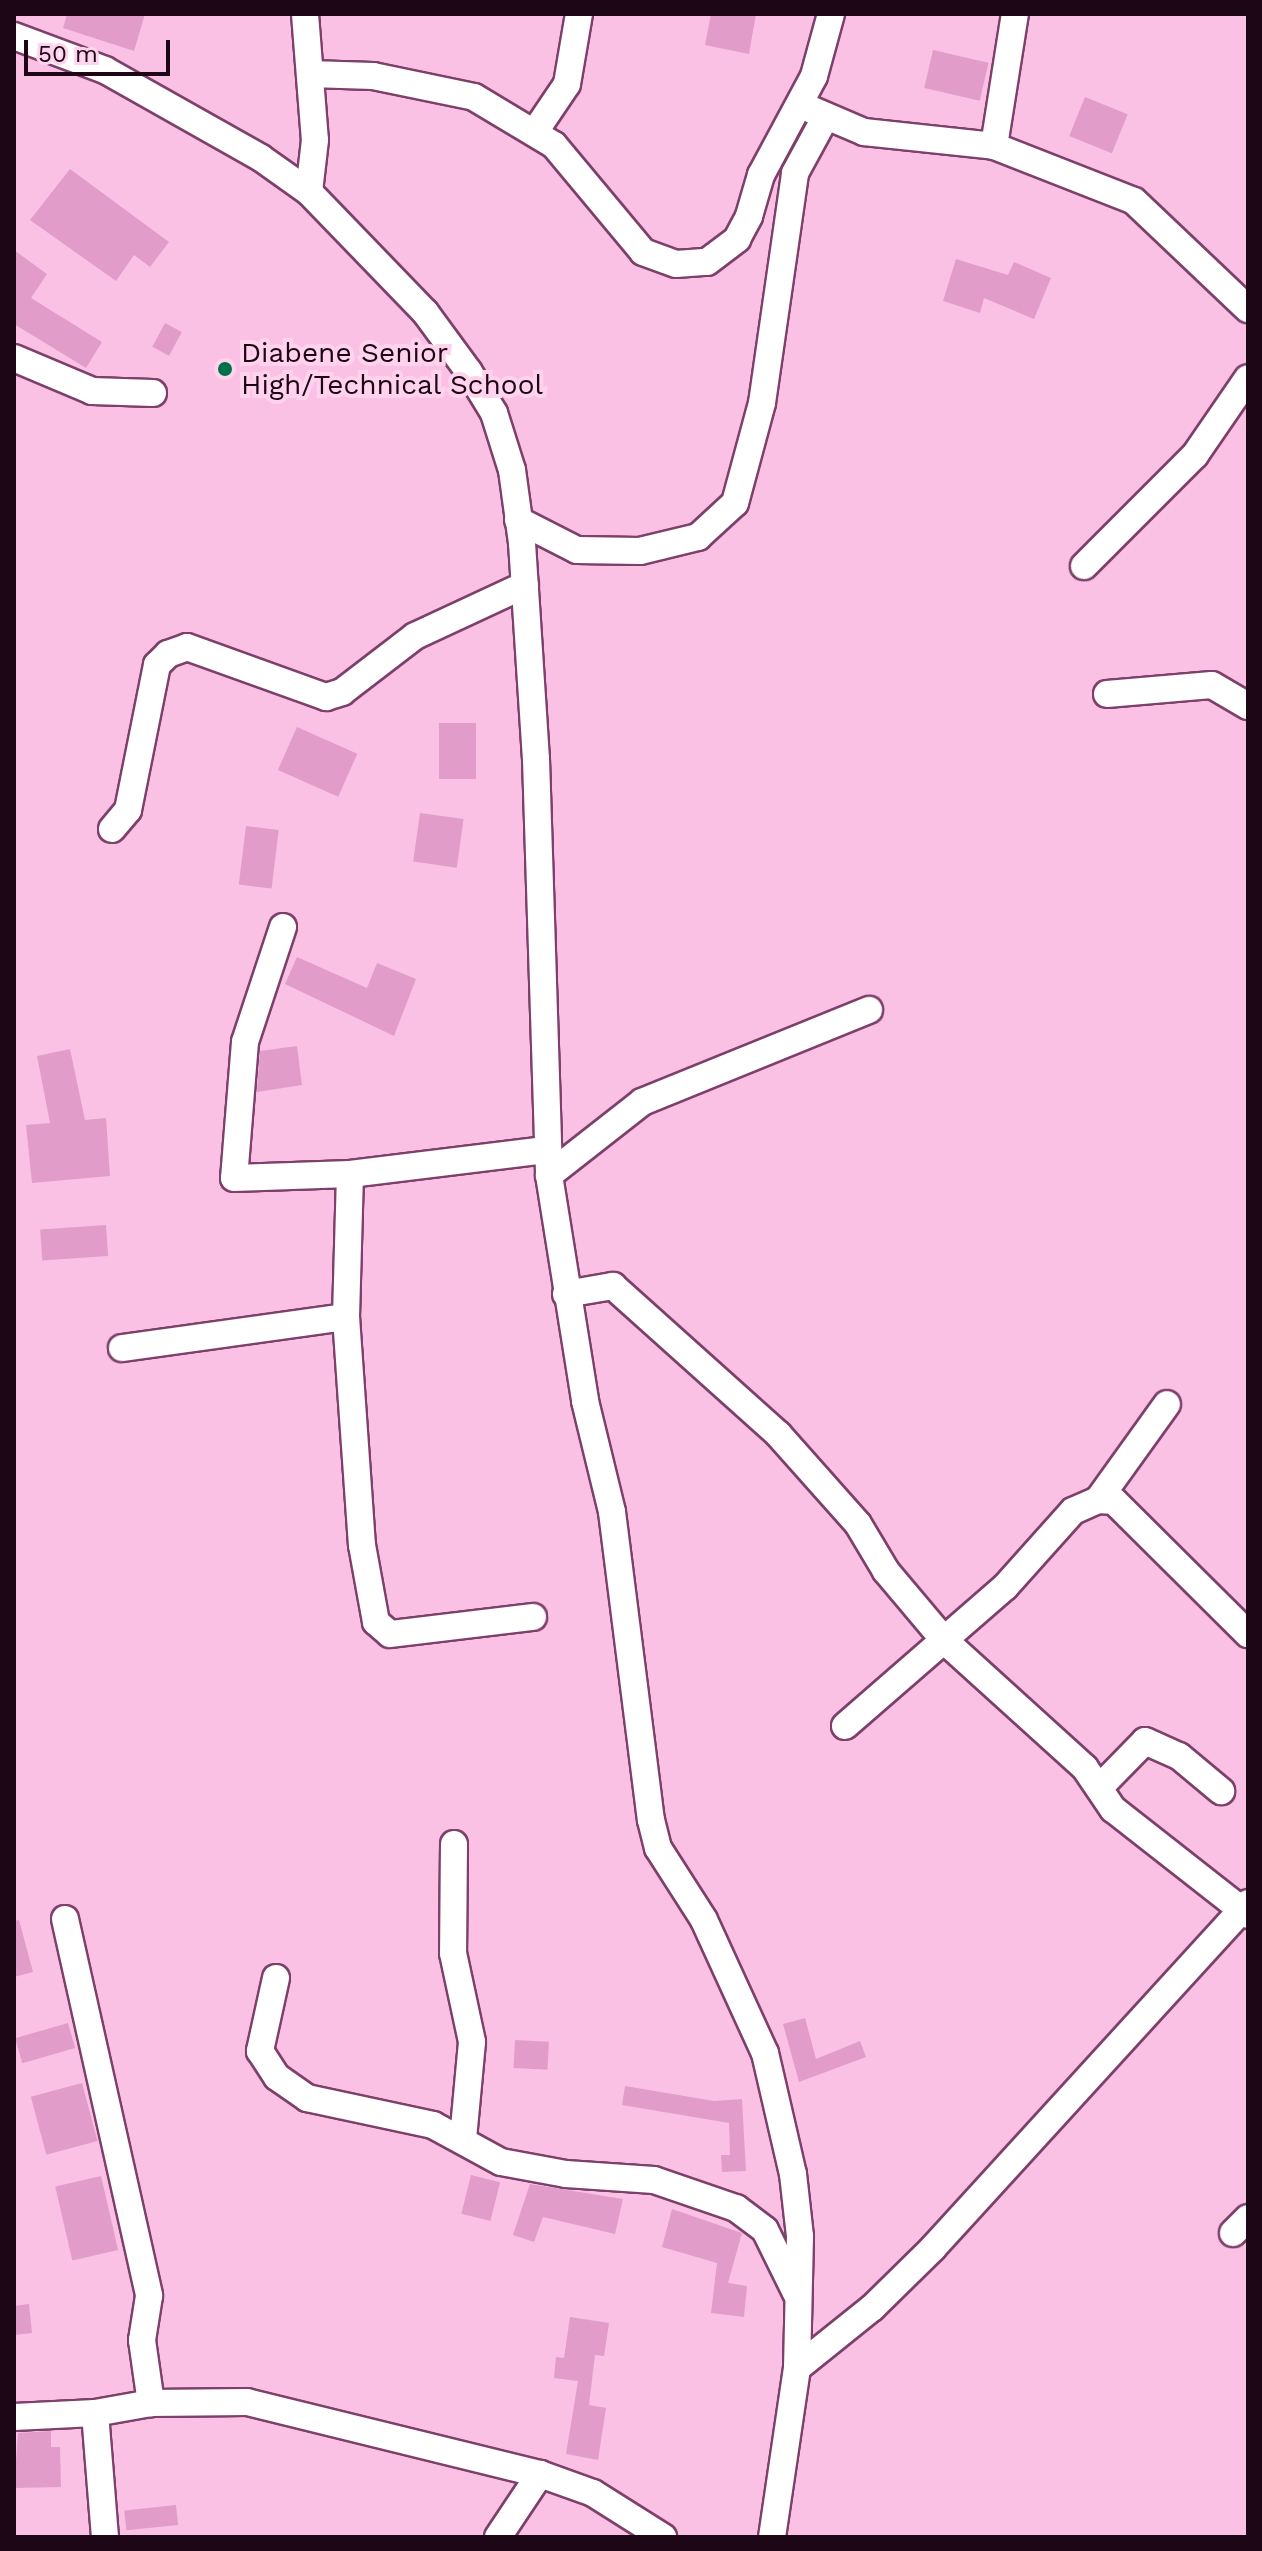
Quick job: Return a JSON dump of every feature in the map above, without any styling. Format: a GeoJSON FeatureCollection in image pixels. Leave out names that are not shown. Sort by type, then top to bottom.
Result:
{"type":"FeatureCollection","features":[{"type":"Feature","properties":{"kind":"street"},"geometry":{"type":"LineString","coordinates":[[305,14],[315,140],[309,192]]}},
{"type":"Feature","properties":{"kind":"street"},"geometry":{"type":"LineString","coordinates":[[536,130],[567,84],[579,14]]}},
{"type":"Feature","properties":{"kind":"street"},"geometry":{"type":"LineString","coordinates":[[310,74],[373,76],[474,97],[536,130],[643,252],[676,264],[707,262],[737,239],[761,175],[814,76],[831,14]]}},
{"type":"Feature","properties":{"kind":"street"},"geometry":{"type":"LineString","coordinates":[[994,146],[1015,14]]}},
{"type":"Feature","properties":{"kind":"street"},"geometry":{"type":"LineString","coordinates":[[14,36],[105,70],[261,158],[309,192],[425,312],[469,372],[494,413],[512,470],[525,585],[541,872],[548,1162],[566,1294],[612,1512],[651,1820],[658,1848],[704,1920],[765,2053],[793,2174],[799,2300],[797,2368],[772,2537]]}},
{"type":"Feature","properties":{"kind":"street"},"geometry":{"type":"LineString","coordinates":[[799,103],[825,118],[864,132],[994,146],[1134,201],[1248,309]]}},
{"type":"Feature","properties":{"kind":"street"},"geometry":{"type":"LineString","coordinates":[[518,520],[577,550],[640,551],[698,537],[735,503],[762,403],[795,173],[825,118]]}},
{"type":"Feature","properties":{"kind":"street"},"geometry":{"type":"LineString","coordinates":[[14,358],[92,391],[153,393]]}},
{"type":"Feature","properties":{"kind":"street"},"geometry":{"type":"LineString","coordinates":[[1084,566],[1195,455],[1248,378]]}},
{"type":"Feature","properties":{"kind":"street"},"geometry":{"type":"LineString","coordinates":[[112,829],[128,810],[157,665],[168,654],[187,647],[326,697],[342,692],[415,636],[525,585]]}},
{"type":"Feature","properties":{"kind":"street"},"geometry":{"type":"LineString","coordinates":[[1107,694],[1212,685],[1248,706]]}},
{"type":"Feature","properties":{"kind":"street"},"geometry":{"type":"LineString","coordinates":[[283,927],[245,1042],[234,1178],[548,1162],[642,1102],[869,1010]]}},
{"type":"Feature","properties":{"kind":"street"},"geometry":{"type":"LineString","coordinates":[[350,1174],[346,1317],[362,1545],[376,1622],[390,1634],[533,1617]]}},
{"type":"Feature","properties":{"kind":"street"},"geometry":{"type":"LineString","coordinates":[[566,1294],[613,1286],[778,1434],[858,1524],[886,1571],[945,1641],[1100,1787],[1113,1809],[1246,1909],[933,2248],[872,2308],[797,2368]]}},
{"type":"Feature","properties":{"kind":"street"},"geometry":{"type":"LineString","coordinates":[[122,1348],[346,1317]]}},
{"type":"Feature","properties":{"kind":"street"},"geometry":{"type":"LineString","coordinates":[[1098,1500],[1167,1404]]}},
{"type":"Feature","properties":{"kind":"street"},"geometry":{"type":"LineString","coordinates":[[845,1726],[1005,1587],[1073,1511],[1098,1500],[1114,1501],[1248,1634]]}},
{"type":"Feature","properties":{"kind":"street"},"geometry":{"type":"LineString","coordinates":[[1100,1787],[1145,1741],[1179,1756],[1221,1791]]}},
{"type":"Feature","properties":{"kind":"street"},"geometry":{"type":"LineString","coordinates":[[454,1844],[453,1953],[472,2042],[463,2139]]}},
{"type":"Feature","properties":{"kind":"street"},"geometry":{"type":"LineString","coordinates":[[65,1919],[149,2296],[142,2340],[151,2403]]}},
{"type":"Feature","properties":{"kind":"street"},"geometry":{"type":"LineString","coordinates":[[276,1978],[260,2051],[277,2077],[307,2098],[433,2125],[501,2162],[566,2174],[654,2180],[736,2208],[765,2230],[799,2300]]}},
{"type":"Feature","properties":{"kind":"street"},"geometry":{"type":"LineString","coordinates":[[14,2417],[95,2413],[151,2403],[247,2402],[540,2474],[593,2493],[663,2537]]}},
{"type":"Feature","properties":{"kind":"street"},"geometry":{"type":"LineString","coordinates":[[95,2413],[105,2537]]}},
{"type":"Feature","properties":{"kind":"street"},"geometry":{"type":"LineString","coordinates":[[498,2537],[540,2474]]}},
{"type":"Feature","properties":{"kind":"building"},"geometry":{"type":"Polygon","coordinates":[[[67,14],[145,14],[134,51],[63,28],[67,14]]]}},
{"type":"Feature","properties":{"kind":"building"},"geometry":{"type":"Polygon","coordinates":[[[711,14],[756,14],[749,54],[705,45],[711,14]]]}},
{"type":"Feature","properties":{"kind":"building"},"geometry":{"type":"Polygon","coordinates":[[[933,50],[989,63],[980,101],[924,88],[933,50]]]}},
{"type":"Feature","properties":{"kind":"building"},"geometry":{"type":"Polygon","coordinates":[[[1085,97],[1128,114],[1112,153],[1069,136],[1085,97]]]}},
{"type":"Feature","properties":{"kind":"building"},"geometry":{"type":"Polygon","coordinates":[[[70,169],[169,242],[150,267],[134,255],[116,281],[30,220],[70,169]]]}},
{"type":"Feature","properties":{"kind":"building"},"geometry":{"type":"Polygon","coordinates":[[[14,250],[47,274],[31,298],[102,342],[86,368],[14,324],[14,250]]]}},
{"type":"Feature","properties":{"kind":"building"},"geometry":{"type":"Polygon","coordinates":[[[956,259],[1008,275],[1014,262],[1051,278],[1034,319],[984,298],[980,313],[943,301],[956,259]]]}},
{"type":"Feature","properties":{"kind":"building"},"geometry":{"type":"Polygon","coordinates":[[[165,323],[182,332],[169,356],[152,347],[165,323]]]}},
{"type":"Feature","properties":{"kind":"building"},"geometry":{"type":"Polygon","coordinates":[[[439,723],[476,723],[476,779],[439,779],[439,723]]]}},
{"type":"Feature","properties":{"kind":"building"},"geometry":{"type":"Polygon","coordinates":[[[297,727],[357,754],[338,797],[278,770],[297,727]]]}},
{"type":"Feature","properties":{"kind":"building"},"geometry":{"type":"Polygon","coordinates":[[[420,813],[464,819],[457,868],[413,862],[420,813]]]}},
{"type":"Feature","properties":{"kind":"building"},"geometry":{"type":"Polygon","coordinates":[[[246,826],[279,830],[272,889],[239,885],[246,826]]]}},
{"type":"Feature","properties":{"kind":"building"},"geometry":{"type":"Polygon","coordinates":[[[297,957],[367,988],[377,963],[416,979],[394,1036],[285,984],[297,957]]]}},
{"type":"Feature","properties":{"kind":"building"},"geometry":{"type":"Polygon","coordinates":[[[297,1046],[302,1085],[257,1092],[260,1051],[297,1046]]]}},
{"type":"Feature","properties":{"kind":"building"},"geometry":{"type":"Polygon","coordinates":[[[70,1049],[85,1120],[106,1118],[110,1176],[32,1183],[26,1125],[50,1123],[37,1056],[70,1049]]]}},
{"type":"Feature","properties":{"kind":"building"},"geometry":{"type":"Polygon","coordinates":[[[106,1225],[108,1256],[42,1261],[40,1230],[106,1225]]]}},
{"type":"Feature","properties":{"kind":"building"},"geometry":{"type":"Polygon","coordinates":[[[19,1920],[33,1972],[14,1977],[14,1921],[19,1920]]]}},
{"type":"Feature","properties":{"kind":"building"},"geometry":{"type":"Polygon","coordinates":[[[805,2018],[816,2059],[860,2041],[866,2057],[799,2082],[783,2024],[805,2018]]]}},
{"type":"Feature","properties":{"kind":"building"},"geometry":{"type":"Polygon","coordinates":[[[68,2023],[75,2048],[22,2063],[15,2038],[68,2023]]]}},
{"type":"Feature","properties":{"kind":"building"},"geometry":{"type":"Polygon","coordinates":[[[515,2040],[549,2042],[547,2070],[514,2068],[515,2040]]]}},
{"type":"Feature","properties":{"kind":"building"},"geometry":{"type":"Polygon","coordinates":[[[82,2083],[98,2141],[46,2155],[31,2097],[82,2083]]]}},
{"type":"Feature","properties":{"kind":"building"},"geometry":{"type":"Polygon","coordinates":[[[625,2086],[714,2101],[742,2099],[746,2171],[722,2172],[721,2155],[730,2155],[729,2123],[622,2105],[625,2086]]]}},
{"type":"Feature","properties":{"kind":"building"},"geometry":{"type":"Polygon","coordinates":[[[471,2175],[500,2182],[490,2221],[461,2214],[471,2175]]]}},
{"type":"Feature","properties":{"kind":"building"},"geometry":{"type":"Polygon","coordinates":[[[101,2176],[118,2250],[72,2261],[55,2187],[101,2176]]]}},
{"type":"Feature","properties":{"kind":"building"},"geometry":{"type":"Polygon","coordinates":[[[530,2184],[623,2199],[615,2234],[543,2217],[534,2242],[513,2235],[530,2184]]]}},
{"type":"Feature","properties":{"kind":"building"},"geometry":{"type":"Polygon","coordinates":[[[672,2209],[742,2233],[728,2283],[747,2286],[744,2317],[711,2313],[717,2263],[662,2247],[672,2209]]]}},
{"type":"Feature","properties":{"kind":"building"},"geometry":{"type":"Polygon","coordinates":[[[29,2304],[32,2333],[14,2335],[14,2306],[29,2304]]]}},
{"type":"Feature","properties":{"kind":"building"},"geometry":{"type":"Polygon","coordinates":[[[570,2317],[609,2323],[604,2356],[595,2355],[589,2405],[606,2408],[598,2460],[566,2454],[578,2381],[554,2378],[556,2357],[564,2358],[570,2317]]]}},
{"type":"Feature","properties":{"kind":"building"},"geometry":{"type":"Polygon","coordinates":[[[51,2431],[51,2447],[60,2447],[61,2487],[14,2488],[18,2433],[51,2431]]]}},
{"type":"Feature","properties":{"kind":"building"},"geometry":{"type":"Polygon","coordinates":[[[176,2505],[178,2525],[126,2530],[124,2510],[176,2505]]]}},
{"type":"Feature","properties":{"kind":"place","name":"Diabene Senior High/Technical School"},"geometry":{"type":"Point","coordinates":[225,369]}}]}
